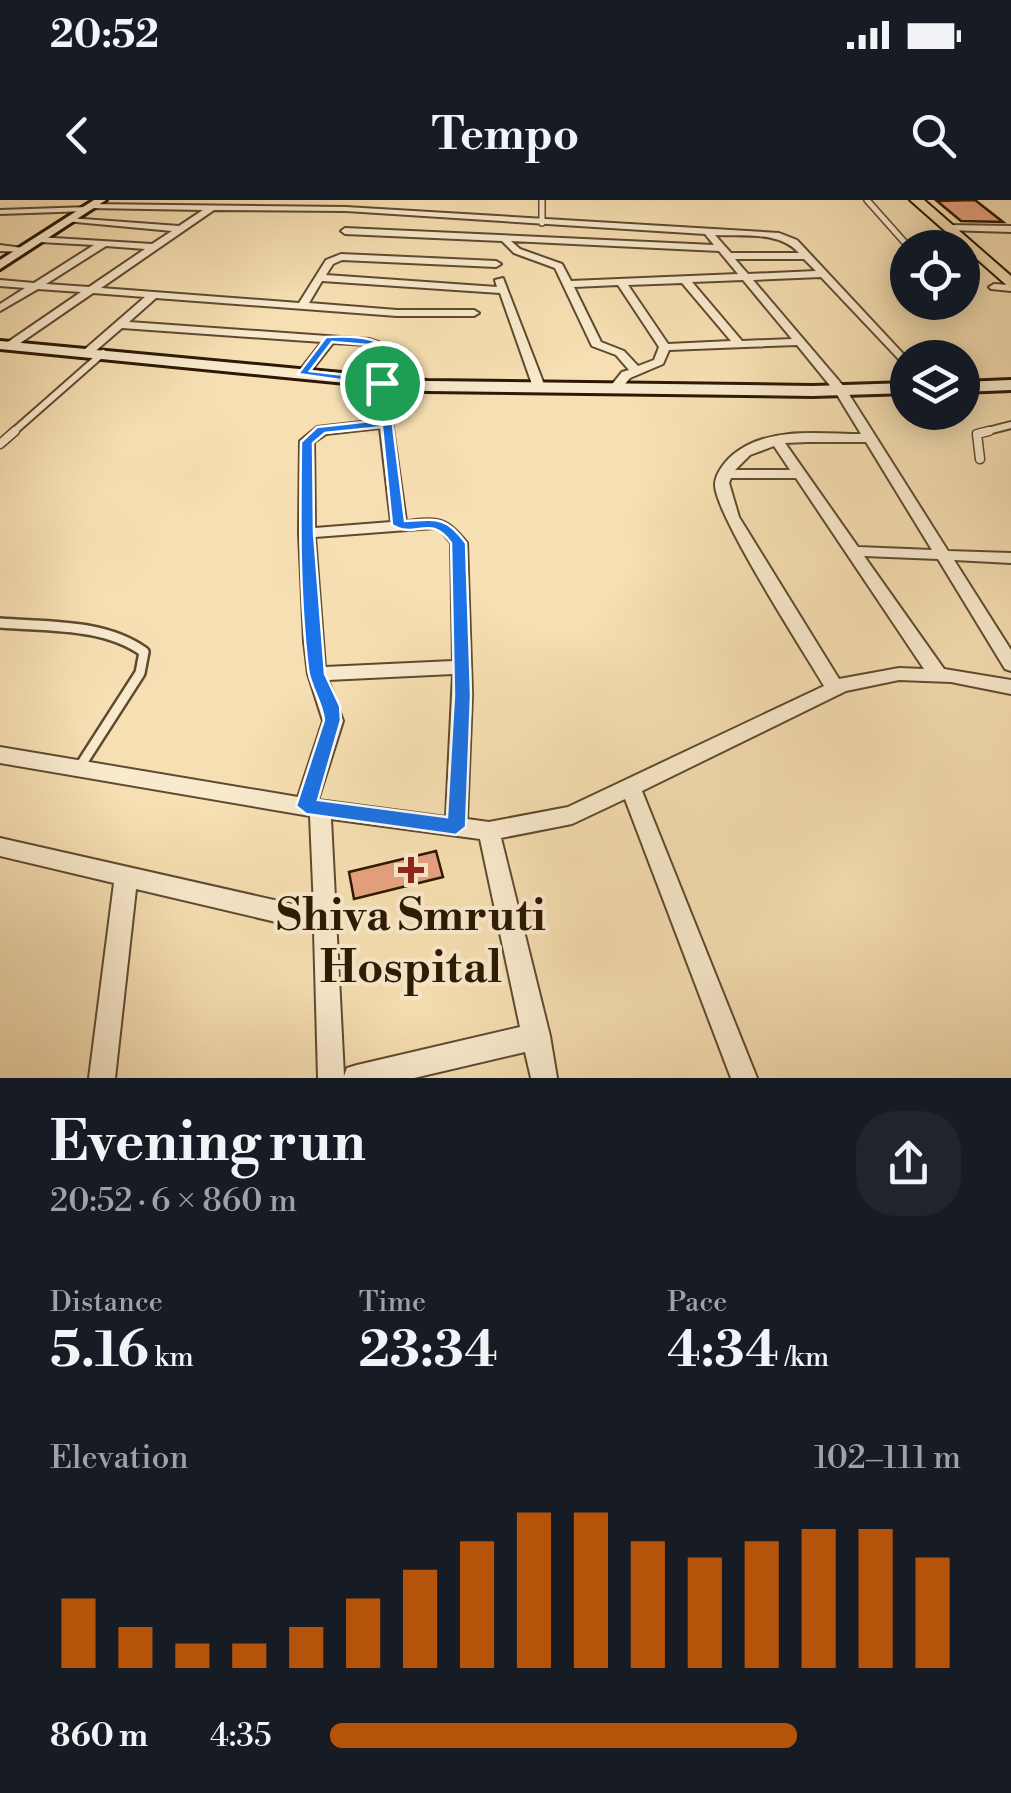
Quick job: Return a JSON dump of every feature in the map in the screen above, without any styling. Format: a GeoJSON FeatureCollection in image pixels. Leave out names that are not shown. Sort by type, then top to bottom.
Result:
{"type":"FeatureCollection","features":[{"type":"Feature","properties":{"kind":"main road"},"geometry":{"type":"LineString","coordinates":[[899,200],[932,230]]}},
{"type":"Feature","properties":{"kind":"main road"},"geometry":{"type":"LineString","coordinates":[[916,200],[1005,286],[1011,304]]}},
{"type":"Feature","properties":{"kind":"main road"},"geometry":{"type":"LineString","coordinates":[[980,270],[1005,286]]}},
{"type":"Feature","properties":{"kind":"street"},"geometry":{"type":"LineString","coordinates":[[25,212],[41,200]]}},
{"type":"Feature","properties":{"kind":"street"},"geometry":{"type":"LineString","coordinates":[[0,265],[93,205]]}},
{"type":"Feature","properties":{"kind":"street"},"geometry":{"type":"LineString","coordinates":[[0,212],[93,205],[359,210],[779,236],[794,242],[890,346]]}},
{"type":"Feature","properties":{"kind":"street"},"geometry":{"type":"LineString","coordinates":[[4,346],[94,290],[214,206]]}},
{"type":"Feature","properties":{"kind":"street"},"geometry":{"type":"LineString","coordinates":[[344,231],[359,210]]}},
{"type":"Feature","properties":{"kind":"street"},"geometry":{"type":"LineString","coordinates":[[420,235],[434,216]]}},
{"type":"Feature","properties":{"kind":"street"},"geometry":{"type":"LineString","coordinates":[[70,221],[181,228]]}},
{"type":"Feature","properties":{"kind":"street"},"geometry":{"type":"LineString","coordinates":[[948,228],[1011,229]]}},
{"type":"Feature","properties":{"kind":"street"},"geometry":{"type":"LineString","coordinates":[[344,231],[806,256]]}},
{"type":"Feature","properties":{"kind":"street"},"geometry":{"type":"LineString","coordinates":[[344,231],[360,249],[359,258]]}},
{"type":"Feature","properties":{"kind":"street"},"geometry":{"type":"LineString","coordinates":[[708,232],[841,391],[1011,665]]}},
{"type":"Feature","properties":{"kind":"street"},"geometry":{"type":"LineString","coordinates":[[40,239],[156,247]]}},
{"type":"Feature","properties":{"kind":"street"},"geometry":{"type":"LineString","coordinates":[[500,240],[496,264],[502,290],[539,387]]}},
{"type":"Feature","properties":{"kind":"street"},"geometry":{"type":"LineString","coordinates":[[500,240],[516,251],[559,266],[596,344],[620,353],[635,370]]}},
{"type":"Feature","properties":{"kind":"street"},"geometry":{"type":"LineString","coordinates":[[0,308],[104,244]]}},
{"type":"Feature","properties":{"kind":"street"},"geometry":{"type":"LineString","coordinates":[[0,248],[25,249]]}},
{"type":"Feature","properties":{"kind":"street"},"geometry":{"type":"LineString","coordinates":[[302,306],[331,260],[496,264]]}},
{"type":"Feature","properties":{"kind":"street"},"geometry":{"type":"LineString","coordinates":[[569,284],[824,274]]}},
{"type":"Feature","properties":{"kind":"street"},"geometry":{"type":"LineString","coordinates":[[322,278],[502,290]]}},
{"type":"Feature","properties":{"kind":"street"},"geometry":{"type":"LineString","coordinates":[[683,278],[738,343]]}},
{"type":"Feature","properties":{"kind":"street"},"geometry":{"type":"LineString","coordinates":[[621,282],[664,346]]}},
{"type":"Feature","properties":{"kind":"street"},"geometry":{"type":"LineString","coordinates":[[0,283],[302,306],[474,313]]}},
{"type":"Feature","properties":{"kind":"street"},"geometry":{"type":"LineString","coordinates":[[95,352],[118,324],[153,295]]}},
{"type":"Feature","properties":{"kind":"street"},"geometry":{"type":"LineString","coordinates":[[118,324],[369,342],[388,349],[397,364],[386,383],[399,525]]}},
{"type":"Feature","properties":{"kind":"street"},"geometry":{"type":"LineString","coordinates":[[303,374],[330,339]]}},
{"type":"Feature","properties":{"kind":"street"},"geometry":{"type":"LineString","coordinates":[[664,346],[800,342]]}},
{"type":"Feature","properties":{"kind":"street"},"geometry":{"type":"LineString","coordinates":[[4,346],[386,383],[890,389]]}},
{"type":"Feature","properties":{"kind":"street"},"geometry":{"type":"LineString","coordinates":[[614,388],[635,370],[659,362],[664,346]]}},
{"type":"Feature","properties":{"kind":"street"},"geometry":{"type":"LineString","coordinates":[[980,386],[1011,385]]}},
{"type":"Feature","properties":{"kind":"street"},"geometry":{"type":"LineString","coordinates":[[332,1078],[326,923],[313,808],[332,720],[331,706],[316,674],[307,533],[307,442],[312,434],[388,422]]}},
{"type":"Feature","properties":{"kind":"street"},"geometry":{"type":"LineString","coordinates":[[834,688],[732,517],[723,495],[724,474],[746,450],[777,441],[871,438]]}},
{"type":"Feature","properties":{"kind":"street"},"geometry":{"type":"LineString","coordinates":[[777,441],[938,675]]}},
{"type":"Feature","properties":{"kind":"street"},"geometry":{"type":"LineString","coordinates":[[724,474],[800,474]]}},
{"type":"Feature","properties":{"kind":"street"},"geometry":{"type":"LineString","coordinates":[[307,533],[435,523],[446,527],[458,543],[462,667],[456,827]]}},
{"type":"Feature","properties":{"kind":"street"},"geometry":{"type":"LineString","coordinates":[[852,551],[1011,558]]}},
{"type":"Feature","properties":{"kind":"street"},"geometry":{"type":"LineString","coordinates":[[316,674],[462,667]]}},
{"type":"Feature","properties":{"kind":"street"},"geometry":{"type":"LineString","coordinates":[[0,754],[313,808],[488,832],[572,815],[834,688],[899,674],[938,675],[1011,687]]}},
{"type":"Feature","properties":{"kind":"street"},"geometry":{"type":"LineString","coordinates":[[630,786],[744,1078]]}},
{"type":"Feature","properties":{"kind":"street"},"geometry":{"type":"LineString","coordinates":[[488,832],[544,1078]]}},
{"type":"Feature","properties":{"kind":"street"},"geometry":{"type":"LineString","coordinates":[[0,847],[326,923]]}},
{"type":"Feature","properties":{"kind":"street"},"geometry":{"type":"LineString","coordinates":[[102,1078],[126,876]]}},
{"type":"Feature","properties":{"kind":"street"},"geometry":{"type":"LineString","coordinates":[[358,1078],[536,1036]]}},
{"type":"Feature","properties":{"kind":"lane"},"geometry":{"type":"LineString","coordinates":[[542,200],[542,223]]}},
{"type":"Feature","properties":{"kind":"lane"},"geometry":{"type":"LineString","coordinates":[[866,200],[894,230]]}},
{"type":"Feature","properties":{"kind":"lane"},"geometry":{"type":"LineString","coordinates":[[0,444],[95,352]]}},
{"type":"Feature","properties":{"kind":"lane"},"geometry":{"type":"LineString","coordinates":[[980,459],[977,434],[1011,426]]}},
{"type":"Feature","properties":{"kind":"lane"},"geometry":{"type":"LineString","coordinates":[[0,623],[114,636],[133,641],[144,652],[140,673],[79,768]]}},
{"type":"Feature","properties":{"kind":"building"},"geometry":{"type":"Polygon","coordinates":[[[975,200],[1003,222],[961,221],[937,201],[975,200]]]}},
{"type":"Feature","properties":{"kind":"building"},"geometry":{"type":"Polygon","coordinates":[[[436,851],[443,877],[354,899],[349,872],[436,851]]]}},
{"type":"Feature","properties":{"kind":"place","name":"Shiva Smruti Hospital"},"geometry":{"type":"Point","coordinates":[411,870]}},
{"type":"Feature","properties":{"kind":"route"},"geometry":{"type":"LineString","coordinates":[[382,383],[303,374],[330,339],[369,342],[388,349],[397,364],[391,383],[382,383],[389,432],[399,525],[435,523],[446,527],[458,543],[462,695],[456,827],[306,806],[332,720],[331,706],[316,674],[307,533],[307,442],[312,434],[322,430],[388,422],[382,383]]}}]}
